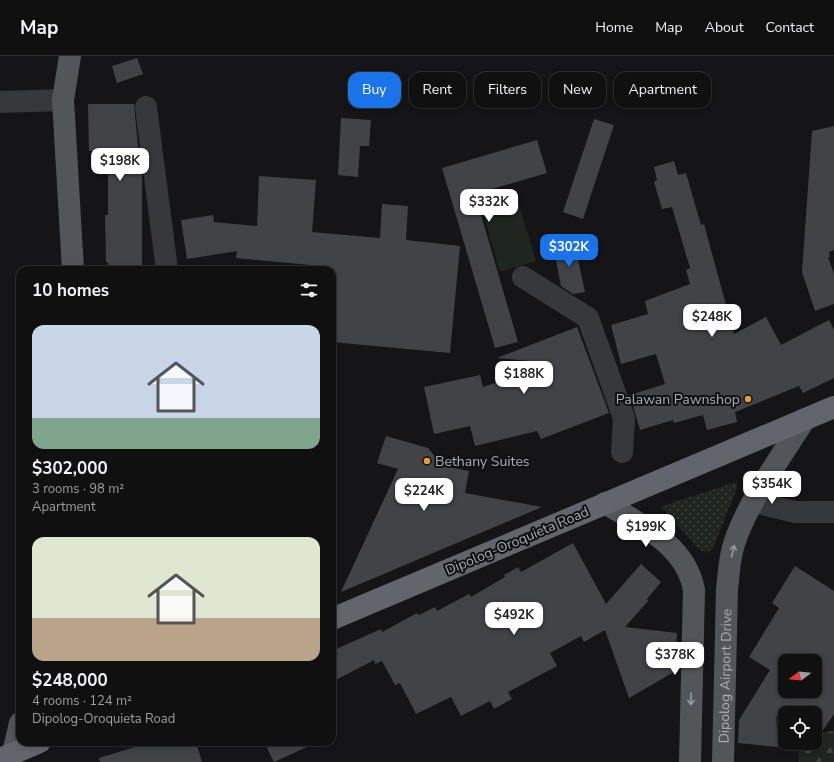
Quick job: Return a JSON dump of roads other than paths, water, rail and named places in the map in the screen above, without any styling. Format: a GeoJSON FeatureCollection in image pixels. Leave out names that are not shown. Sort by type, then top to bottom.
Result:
{"type":"FeatureCollection","features":[{"type":"Feature","properties":{"kind":"highway","name":"Dipolog-Oroquieta Road"},"geometry":{"type":"LineString","coordinates":[[336,617],[834,407]]}},
{"type":"Feature","properties":{"kind":"highway"},"geometry":{"type":"LineString","coordinates":[[6,756],[30,746]]}},
{"type":"Feature","properties":{"kind":"main road"},"geometry":{"type":"LineString","coordinates":[[70,56],[63,100],[73,266]]}},
{"type":"Feature","properties":{"kind":"main road","name":"Dipolog Airport Drive"},"geometry":{"type":"LineString","coordinates":[[723,762],[727,589],[729,566],[734,545],[742,522],[805,419]]}},
{"type":"Feature","properties":{"kind":"main road"},"geometry":{"type":"LineString","coordinates":[[605,503],[653,532],[670,546],[684,561],[692,577],[694,590],[690,762]]}},
{"type":"Feature","properties":{"kind":"main road"},"geometry":{"type":"LineString","coordinates":[[694,590],[727,589]]}},
{"type":"Feature","properties":{"kind":"main road"},"geometry":{"type":"LineString","coordinates":[[6,756],[16,732]]}},
{"type":"Feature","properties":{"kind":"street"},"geometry":{"type":"LineString","coordinates":[[0,102],[63,100]]}},
{"type":"Feature","properties":{"kind":"street"},"geometry":{"type":"LineString","coordinates":[[146,107],[166,266]]}},
{"type":"Feature","properties":{"kind":"street"},"geometry":{"type":"LineString","coordinates":[[523,277],[588,318],[624,418],[622,452]]}},
{"type":"Feature","properties":{"kind":"street"},"geometry":{"type":"LineString","coordinates":[[754,502],[795,512],[834,512]]}},
{"type":"Feature","properties":{"kind":"place","name":"Palawan Pawnshop"},"geometry":{"type":"Point","coordinates":[748,399]}},
{"type":"Feature","properties":{"kind":"place","name":"Bethany Suites"},"geometry":{"type":"Point","coordinates":[427,461]}}]}
